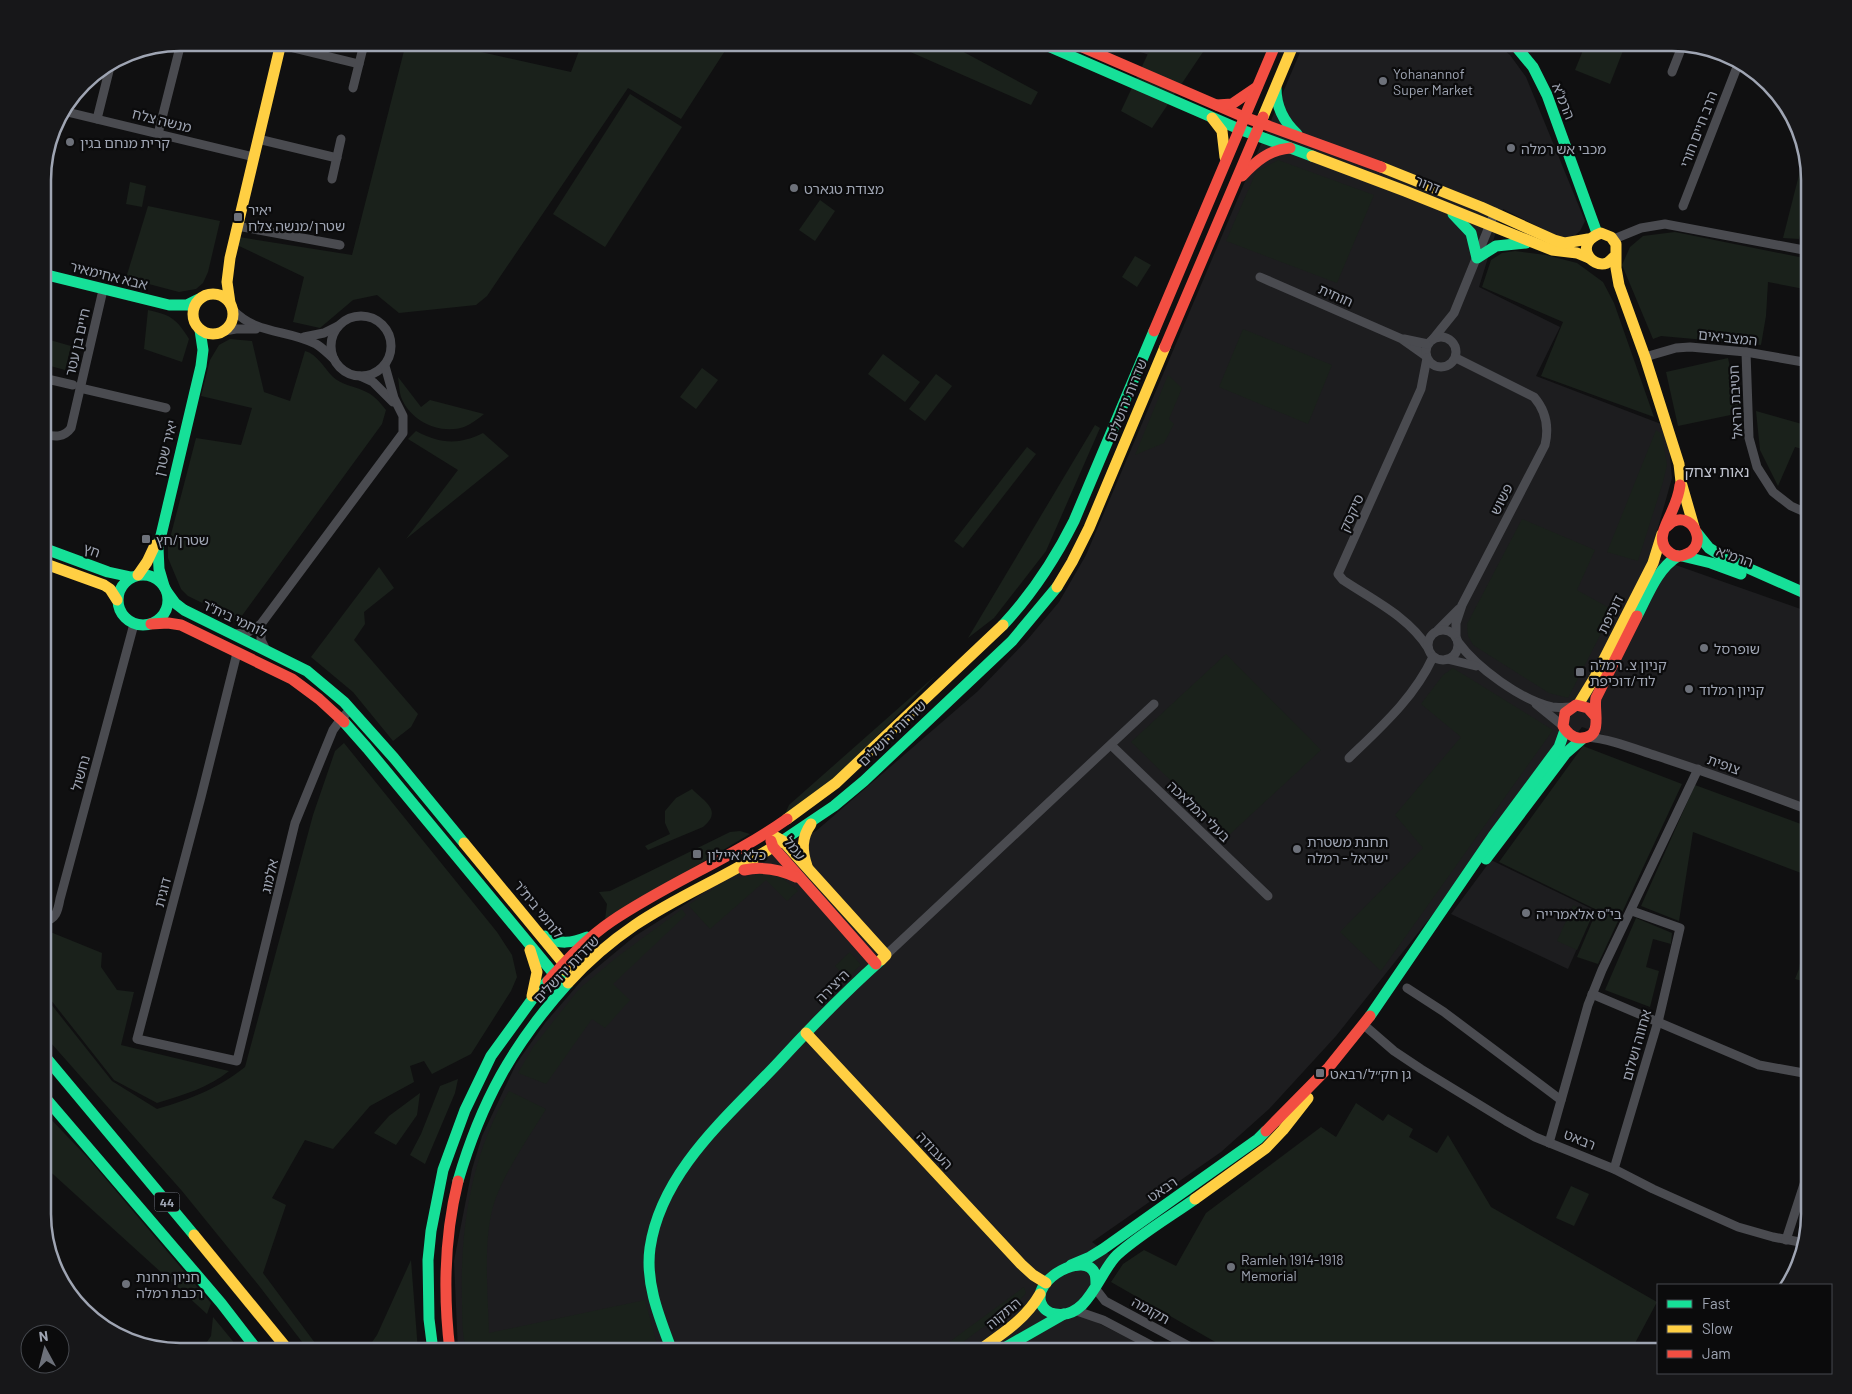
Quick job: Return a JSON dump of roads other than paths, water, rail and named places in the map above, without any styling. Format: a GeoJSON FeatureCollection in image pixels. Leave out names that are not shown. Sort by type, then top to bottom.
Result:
{"type":"FeatureCollection","features":[{"type":"Feature","properties":{"kind":"main road"},"geometry":{"type":"LineString","coordinates":[[230,258],[219,280],[194,308],[197,326],[208,334],[222,332],[232,322],[232,307],[227,282],[230,258],[279,51]]}},
{"type":"Feature","properties":{"kind":"main road"},"geometry":{"type":"LineString","coordinates":[[1064,51],[1211,110],[1232,104],[1257,87]]}},
{"type":"Feature","properties":{"kind":"main road"},"geometry":{"type":"LineString","coordinates":[[1091,51],[1211,110],[1222,132],[1225,162]]}},
{"type":"Feature","properties":{"kind":"main road","name":"שדרות ירושלים"},"geometry":{"type":"LineString","coordinates":[[432,1343],[428,1302],[428,1260],[431,1231],[443,1170],[465,1110],[500,1041],[554,974],[610,922],[768,832],[836,783],[992,636],[1013,614],[1047,572],[1060,550],[1085,496],[1272,51]]}},
{"type":"Feature","properties":{"kind":"main road","name":"שדרות ירושלים"},"geometry":{"type":"LineString","coordinates":[[449,1343],[444,1293],[445,1261],[448,1233],[460,1174],[481,1116],[514,1050],[552,1001],[586,964],[620,936],[675,902],[783,841],[847,796],[1004,648],[1035,614],[1061,581],[1100,502],[1165,345],[1236,184],[1290,51]]}},
{"type":"Feature","properties":{"kind":"main road","name":"הרמ\"א"},"geometry":{"type":"LineString","coordinates":[[1520,51],[1533,68],[1547,95],[1593,236]]}},
{"type":"Feature","properties":{"kind":"main road"},"geometry":{"type":"LineString","coordinates":[[1276,87],[1280,114],[1290,128],[1303,138]]}},
{"type":"Feature","properties":{"kind":"main road","name":"דרור"},"geometry":{"type":"LineString","coordinates":[[1211,110],[1244,118],[1303,138],[1495,212],[1554,240],[1565,243],[1593,236]]}},
{"type":"Feature","properties":{"kind":"main road","name":"דרור"},"geometry":{"type":"LineString","coordinates":[[1211,110],[1239,129],[1447,208],[1533,243],[1552,250],[1577,253],[1591,260]]}},
{"type":"Feature","properties":{"kind":"main road"},"geometry":{"type":"LineString","coordinates":[[1236,184],[1249,168],[1265,154],[1277,149],[1291,148]]}},
{"type":"Feature","properties":{"kind":"main road"},"geometry":{"type":"LineString","coordinates":[[1447,208],[1471,233],[1477,258],[1496,246],[1533,243]]}},
{"type":"Feature","properties":{"kind":"main road"},"geometry":{"type":"LineString","coordinates":[[1608,234],[1614,240],[1616,255],[1613,259],[1603,264],[1591,260],[1586,249],[1593,236],[1608,234]]}},
{"type":"Feature","properties":{"kind":"main road","name":"הרמ\"א"},"geometry":{"type":"LineString","coordinates":[[1616,255],[1618,285],[1645,357],[1679,464],[1681,482],[1696,530],[1706,545],[1718,554],[1778,583],[1801,592]]}},
{"type":"Feature","properties":{"kind":"main road","name":"הרמ\"א"},"geometry":{"type":"LineString","coordinates":[[1591,260],[1605,270],[1618,285]]}},
{"type":"Feature","properties":{"kind":"main road","name":"אבא אחימאיר"},"geometry":{"type":"LineString","coordinates":[[52,276],[168,305],[187,305],[202,298]]}},
{"type":"Feature","properties":{"kind":"main road"},"geometry":{"type":"LineString","coordinates":[[202,298],[216,294],[226,299],[232,307]]}},
{"type":"Feature","properties":{"kind":"main road","name":"אבא אחימאיר"},"geometry":{"type":"LineString","coordinates":[[168,305],[183,313],[197,326]]}},
{"type":"Feature","properties":{"kind":"main road","name":"יאיר שטרן"},"geometry":{"type":"LineString","coordinates":[[134,576],[148,562],[159,536],[201,366],[202,350],[197,326]]}},
{"type":"Feature","properties":{"kind":"main road","name":"יאיר שטרן"},"geometry":{"type":"LineString","coordinates":[[201,366],[211,345],[222,332]]}},
{"type":"Feature","properties":{"kind":"main road","name":"הרמ\"א"},"geometry":{"type":"LineString","coordinates":[[1664,531],[1676,504],[1681,482]]}},
{"type":"Feature","properties":{"kind":"main road"},"geometry":{"type":"LineString","coordinates":[[1685,520],[1696,530],[1698,538],[1695,548],[1687,554],[1680,556],[1667,550],[1664,546],[1664,531],[1674,521],[1685,520]]}},
{"type":"Feature","properties":{"kind":"main road","name":"דוכיפת"},"geometry":{"type":"LineString","coordinates":[[1575,706],[1594,680],[1652,565],[1664,531]]}},
{"type":"Feature","properties":{"kind":"main road","name":"יאיר שטרן"},"geometry":{"type":"LineString","coordinates":[[159,536],[158,558],[166,589]]}},
{"type":"Feature","properties":{"kind":"main road","name":"חץ"},"geometry":{"type":"LineString","coordinates":[[52,551],[108,572],[134,576]]}},
{"type":"Feature","properties":{"kind":"main road","name":"הרמ\"א"},"geometry":{"type":"LineString","coordinates":[[1680,556],[1711,563],[1758,580],[1778,583]]}},
{"type":"Feature","properties":{"kind":"main road","name":"דוכיפת"},"geometry":{"type":"LineString","coordinates":[[1596,720],[1595,706],[1598,695],[1652,584],[1668,562],[1680,556]]}},
{"type":"Feature","properties":{"kind":"main road","name":"חץ"},"geometry":{"type":"LineString","coordinates":[[52,566],[104,585],[110,589],[117,600]]}},
{"type":"Feature","properties":{"kind":"main road"},"geometry":{"type":"LineString","coordinates":[[151,624],[158,620],[167,607],[166,589],[153,576],[134,576],[121,587],[117,600],[122,614],[134,624],[142,625],[151,624],[162,622],[174,624],[299,683],[318,698],[341,719],[383,767],[554,974],[569,983]]}},
{"type":"Feature","properties":{"kind":"main road","name":"לוחמי בית\"ר"},"geometry":{"type":"LineString","coordinates":[[166,589],[184,610],[307,671],[352,709],[564,964],[569,983]]}},
{"type":"Feature","properties":{"kind":"main road"},"geometry":{"type":"LineString","coordinates":[[1582,705],[1591,709],[1596,720],[1594,731],[1584,738],[1572,737],[1564,728],[1564,717],[1575,706],[1582,705]]}},
{"type":"Feature","properties":{"kind":"main road","name":"רבאט"},"geometry":{"type":"LineString","coordinates":[[1071,1265],[1090,1257],[1107,1246],[1258,1139],[1329,1067],[1364,1025],[1493,836],[1559,747],[1564,728]]}},
{"type":"Feature","properties":{"kind":"main road","name":"רבאט"},"geometry":{"type":"LineString","coordinates":[[1446,907],[1501,841],[1566,753],[1584,738]]}},
{"type":"Feature","properties":{"kind":"main road"},"geometry":{"type":"LineString","coordinates":[[808,868],[803,849],[803,837],[813,821]]}},
{"type":"Feature","properties":{"kind":"main road","name":"עמל"},"geometry":{"type":"LineString","coordinates":[[768,832],[783,841],[886,955]]}},
{"type":"Feature","properties":{"kind":"main road","name":"עמל"},"geometry":{"type":"LineString","coordinates":[[768,832],[773,847],[876,964]]}},
{"type":"Feature","properties":{"kind":"main road"},"geometry":{"type":"LineString","coordinates":[[722,877],[764,866],[784,870],[801,879]]}},
{"type":"Feature","properties":{"kind":"main road"},"geometry":{"type":"LineString","coordinates":[[536,929],[557,943],[574,942],[594,935]]}},
{"type":"Feature","properties":{"kind":"main road"},"geometry":{"type":"LineString","coordinates":[[520,1015],[531,999],[537,972],[534,958],[523,937]]}},
{"type":"Feature","properties":{"kind":"main road","name":"היצירה"},"geometry":{"type":"LineString","coordinates":[[669,1343],[655,1301],[649,1268],[651,1241],[654,1226],[661,1210],[684,1168],[728,1116],[806,1034],[886,955]]}},
{"type":"Feature","properties":{"kind":"main road","name":"העבודה"},"geometry":{"type":"LineString","coordinates":[[806,1034],[1044,1287]]}},
{"type":"Feature","properties":{"kind":"main road","name":"44"},"geometry":{"type":"LineString","coordinates":[[52,1065],[239,1288],[282,1343]]}},
{"type":"Feature","properties":{"kind":"main road","name":"רבאט"},"geometry":{"type":"LineString","coordinates":[[1096,1287],[1104,1270],[1119,1253],[1248,1162],[1279,1137],[1292,1122],[1329,1067]]}},
{"type":"Feature","properties":{"kind":"main road","name":"44"},"geometry":{"type":"LineString","coordinates":[[52,1106],[221,1303],[251,1343]]}},
{"type":"Feature","properties":{"kind":"main road"},"geometry":{"type":"LineString","coordinates":[[1071,1265],[1082,1265],[1092,1269],[1096,1276],[1096,1287],[1087,1300],[1070,1311],[1055,1314],[1044,1309],[1040,1301],[1044,1287],[1057,1272],[1071,1265]]}},
{"type":"Feature","properties":{"kind":"main road","name":"התקוה"},"geometry":{"type":"LineString","coordinates":[[991,1343],[1022,1321],[1032,1310],[1044,1287]]}},
{"type":"Feature","properties":{"kind":"main road","name":"התקוה"},"geometry":{"type":"LineString","coordinates":[[1013,1343],[1070,1311]]}},
{"type":"Feature","properties":{"kind":"street"},"geometry":{"type":"LineString","coordinates":[[158,134],[180,51]]}},
{"type":"Feature","properties":{"kind":"street"},"geometry":{"type":"LineString","coordinates":[[308,51],[359,64]]}},
{"type":"Feature","properties":{"kind":"street"},"geometry":{"type":"LineString","coordinates":[[353,88],[362,51]]}},
{"type":"Feature","properties":{"kind":"street"},"geometry":{"type":"LineString","coordinates":[[1672,72],[1680,52]]}},
{"type":"Feature","properties":{"kind":"street","name":"הרב חיים חורי"},"geometry":{"type":"LineString","coordinates":[[1683,206],[1736,69]]}},
{"type":"Feature","properties":{"kind":"street"},"geometry":{"type":"LineString","coordinates":[[97,119],[108,73]]}},
{"type":"Feature","properties":{"kind":"street","name":"מנשה צלח"},"geometry":{"type":"LineString","coordinates":[[71,113],[254,157]]}},
{"type":"Feature","properties":{"kind":"street"},"geometry":{"type":"LineString","coordinates":[[258,139],[337,158]]}},
{"type":"Feature","properties":{"kind":"street"},"geometry":{"type":"LineString","coordinates":[[332,179],[341,139]]}},
{"type":"Feature","properties":{"kind":"street"},"geometry":{"type":"LineString","coordinates":[[1454,313],[1431,341],[1427,357],[1434,366],[1444,368],[1453,363],[1456,358],[1456,348],[1451,331],[1454,313],[1495,212]]}},
{"type":"Feature","properties":{"kind":"street"},"geometry":{"type":"LineString","coordinates":[[1614,240],[1641,228],[1665,224],[1801,248]]}},
{"type":"Feature","properties":{"kind":"street"},"geometry":{"type":"LineString","coordinates":[[237,226],[340,245]]}},
{"type":"Feature","properties":{"kind":"street","name":"חוחית"},"geometry":{"type":"LineString","coordinates":[[1260,277],[1402,339],[1427,357]]}},
{"type":"Feature","properties":{"kind":"street","name":"חיים בן עטר"},"geometry":{"type":"LineString","coordinates":[[52,436],[67,433],[71,428],[77,386],[103,290]]}},
{"type":"Feature","properties":{"kind":"street"},"geometry":{"type":"LineString","coordinates":[[232,307],[241,318],[263,329],[301,338],[322,347],[340,368],[349,374],[360,376],[373,382],[398,407]]}},
{"type":"Feature","properties":{"kind":"street"},"geometry":{"type":"LineString","coordinates":[[301,338],[324,333],[357,316],[372,317],[383,324],[387,329],[392,345],[390,355],[385,366],[374,374],[360,376]]}},
{"type":"Feature","properties":{"kind":"street"},"geometry":{"type":"LineString","coordinates":[[334,359],[331,344],[332,337],[340,324]]}},
{"type":"Feature","properties":{"kind":"street"},"geometry":{"type":"LineString","coordinates":[[222,332],[236,329],[263,329]]}},
{"type":"Feature","properties":{"kind":"street"},"geometry":{"type":"LineString","coordinates":[[1431,341],[1438,337],[1447,338],[1454,344]]}},
{"type":"Feature","properties":{"kind":"street","name":"חוחית"},"geometry":{"type":"LineString","coordinates":[[1402,339],[1431,341]]}},
{"type":"Feature","properties":{"kind":"street","name":"המצביאים"},"geometry":{"type":"LineString","coordinates":[[1645,357],[1676,348],[1714,349],[1746,352],[1801,361]]}},
{"type":"Feature","properties":{"kind":"street","name":"חטיבת הראל"},"geometry":{"type":"LineString","coordinates":[[1746,352],[1748,438],[1758,467],[1773,492],[1791,506],[1801,510]]}},
{"type":"Feature","properties":{"kind":"street","name":"סיקסק"},"geometry":{"type":"LineString","coordinates":[[1427,357],[1421,389],[1338,574],[1343,580],[1404,620],[1418,633],[1428,648]]}},
{"type":"Feature","properties":{"kind":"street","name":"פשוש"},"geometry":{"type":"LineString","coordinates":[[1456,358],[1534,397],[1540,403],[1548,427],[1545,445],[1462,605],[1456,623],[1457,640]]}},
{"type":"Feature","properties":{"kind":"street"},"geometry":{"type":"LineString","coordinates":[[232,634],[246,633],[261,624],[403,433],[403,416],[394,398],[385,366]]}},
{"type":"Feature","properties":{"kind":"street","name":"סיקסק"},"geometry":{"type":"LineString","coordinates":[[1421,389],[1438,370],[1444,368]]}},
{"type":"Feature","properties":{"kind":"street","name":"חיים בן עטר"},"geometry":{"type":"LineString","coordinates":[[52,380],[77,386]]}},
{"type":"Feature","properties":{"kind":"street"},"geometry":{"type":"LineString","coordinates":[[77,386],[166,408]]}},
{"type":"Feature","properties":{"kind":"street","name":"פשוש"},"geometry":{"type":"LineString","coordinates":[[1436,631],[1462,605]]}},
{"type":"Feature","properties":{"kind":"street","name":"סיקסק"},"geometry":{"type":"LineString","coordinates":[[1404,620],[1436,631]]}},
{"type":"Feature","properties":{"kind":"street","name":"נחשול"},"geometry":{"type":"LineString","coordinates":[[52,919],[58,912],[134,624]]}},
{"type":"Feature","properties":{"kind":"street"},"geometry":{"type":"LineString","coordinates":[[261,624],[261,640],[266,650]]}},
{"type":"Feature","properties":{"kind":"street"},"geometry":{"type":"LineString","coordinates":[[1481,668],[1457,660],[1442,660],[1433,656],[1428,648],[1429,638],[1436,631],[1446,630],[1454,634],[1467,655],[1481,668],[1528,697],[1564,728]]}},
{"type":"Feature","properties":{"kind":"street"},"geometry":{"type":"LineString","coordinates":[[1447,659],[1454,654],[1457,640]]}},
{"type":"Feature","properties":{"kind":"street","name":"דוגית"},"geometry":{"type":"LineString","coordinates":[[237,1060],[136,1039],[238,653]]}},
{"type":"Feature","properties":{"kind":"street"},"geometry":{"type":"LineString","coordinates":[[1349,758],[1399,709],[1425,675],[1433,656]]}},
{"type":"Feature","properties":{"kind":"street"},"geometry":{"type":"LineString","coordinates":[[1528,697],[1554,707],[1575,706]]}},
{"type":"Feature","properties":{"kind":"street","name":"היצירה"},"geometry":{"type":"LineString","coordinates":[[886,955],[1154,704]]}},
{"type":"Feature","properties":{"kind":"street","name":"אלמוג"},"geometry":{"type":"LineString","coordinates":[[237,1060],[295,823],[332,730],[352,709]]}},
{"type":"Feature","properties":{"kind":"street","name":"צופית"},"geometry":{"type":"LineString","coordinates":[[1596,720],[1603,732],[1614,740],[1628,746]]}},
{"type":"Feature","properties":{"kind":"street","name":"צופית"},"geometry":{"type":"LineString","coordinates":[[1584,738],[1598,738],[1628,746],[1801,807]]}},
{"type":"Feature","properties":{"kind":"street","name":"בעלי המלאכה"},"geometry":{"type":"LineString","coordinates":[[1111,745],[1268,896]]}},
{"type":"Feature","properties":{"kind":"street"},"geometry":{"type":"LineString","coordinates":[[1549,1143],[1592,994],[1698,769]]}},
{"type":"Feature","properties":{"kind":"street","name":"אחווה ושלום"},"geometry":{"type":"LineString","coordinates":[[1614,1169],[1657,1022],[1680,928],[1632,910]]}},
{"type":"Feature","properties":{"kind":"street"},"geometry":{"type":"LineString","coordinates":[[1408,988],[1444,1012],[1561,1100]]}},
{"type":"Feature","properties":{"kind":"street"},"geometry":{"type":"LineString","coordinates":[[1592,994],[1759,1065],[1801,1072]]}},
{"type":"Feature","properties":{"kind":"street","name":"רבאט"},"geometry":{"type":"LineString","coordinates":[[1364,1025],[1394,1051],[1421,1069],[1506,1121],[1549,1143],[1614,1169],[1653,1189],[1738,1227],[1797,1242]]}},
{"type":"Feature","properties":{"kind":"street"},"geometry":{"type":"LineString","coordinates":[[1786,1240],[1801,1196]]}},
{"type":"Feature","properties":{"kind":"street","name":"תקומה"},"geometry":{"type":"LineString","coordinates":[[1096,1287],[1106,1301],[1182,1343]]}},
{"type":"Feature","properties":{"kind":"street"},"geometry":{"type":"LineString","coordinates":[[1070,1311],[1103,1320],[1145,1343]]}},
{"type":"Feature","properties":{"kind":"place","name":"Yohanannof Super Market"},"geometry":{"type":"Point","coordinates":[1383,81]}},
{"type":"Feature","properties":{"kind":"place","name":"קרית מנחם בגין"},"geometry":{"type":"Point","coordinates":[70,142]}},
{"type":"Feature","properties":{"kind":"place","name":"מכבי אש רמלה"},"geometry":{"type":"Point","coordinates":[1511,148]}},
{"type":"Feature","properties":{"kind":"place","name":"מצודת טגארט"},"geometry":{"type":"Point","coordinates":[794,188]}},
{"type":"Feature","properties":{"kind":"place","name":"יאיר שטרן/מנשה צלח"},"geometry":{"type":"Point","coordinates":[238,217]}},
{"type":"Feature","properties":{"kind":"place","name":"שטרן/חץ"},"geometry":{"type":"Point","coordinates":[146,539]}},
{"type":"Feature","properties":{"kind":"place","name":"שופרסל"},"geometry":{"type":"Point","coordinates":[1704,648]}},
{"type":"Feature","properties":{"kind":"place","name":"קניון צ. רמלה לוד/דוכיפת"},"geometry":{"type":"Point","coordinates":[1580,672]}},
{"type":"Feature","properties":{"kind":"place","name":"קניון רמלוד"},"geometry":{"type":"Point","coordinates":[1689,689]}},
{"type":"Feature","properties":{"kind":"place","name":"תחנת משטרת ישראל - רמלה"},"geometry":{"type":"Point","coordinates":[1297,849]}},
{"type":"Feature","properties":{"kind":"place","name":"כלא איילון"},"geometry":{"type":"Point","coordinates":[697,854]}},
{"type":"Feature","properties":{"kind":"place","name":"בי\"ס אלאמרייה"},"geometry":{"type":"Point","coordinates":[1526,913]}},
{"type":"Feature","properties":{"kind":"place","name":"גן חק״ל/רבאט"},"geometry":{"type":"Point","coordinates":[1320,1073]}},
{"type":"Feature","properties":{"kind":"place","name":"Ramleh 1914-1918 Memorial"},"geometry":{"type":"Point","coordinates":[1231,1267]}},
{"type":"Feature","properties":{"kind":"place","name":"חניון תחנת רכבת רמלה"},"geometry":{"type":"Point","coordinates":[126,1284]}},
{"type":"Feature","properties":{"kind":"district","name":"נאות יצחק"},"geometry":{"type":"Point","coordinates":[1717,471]}}]}
